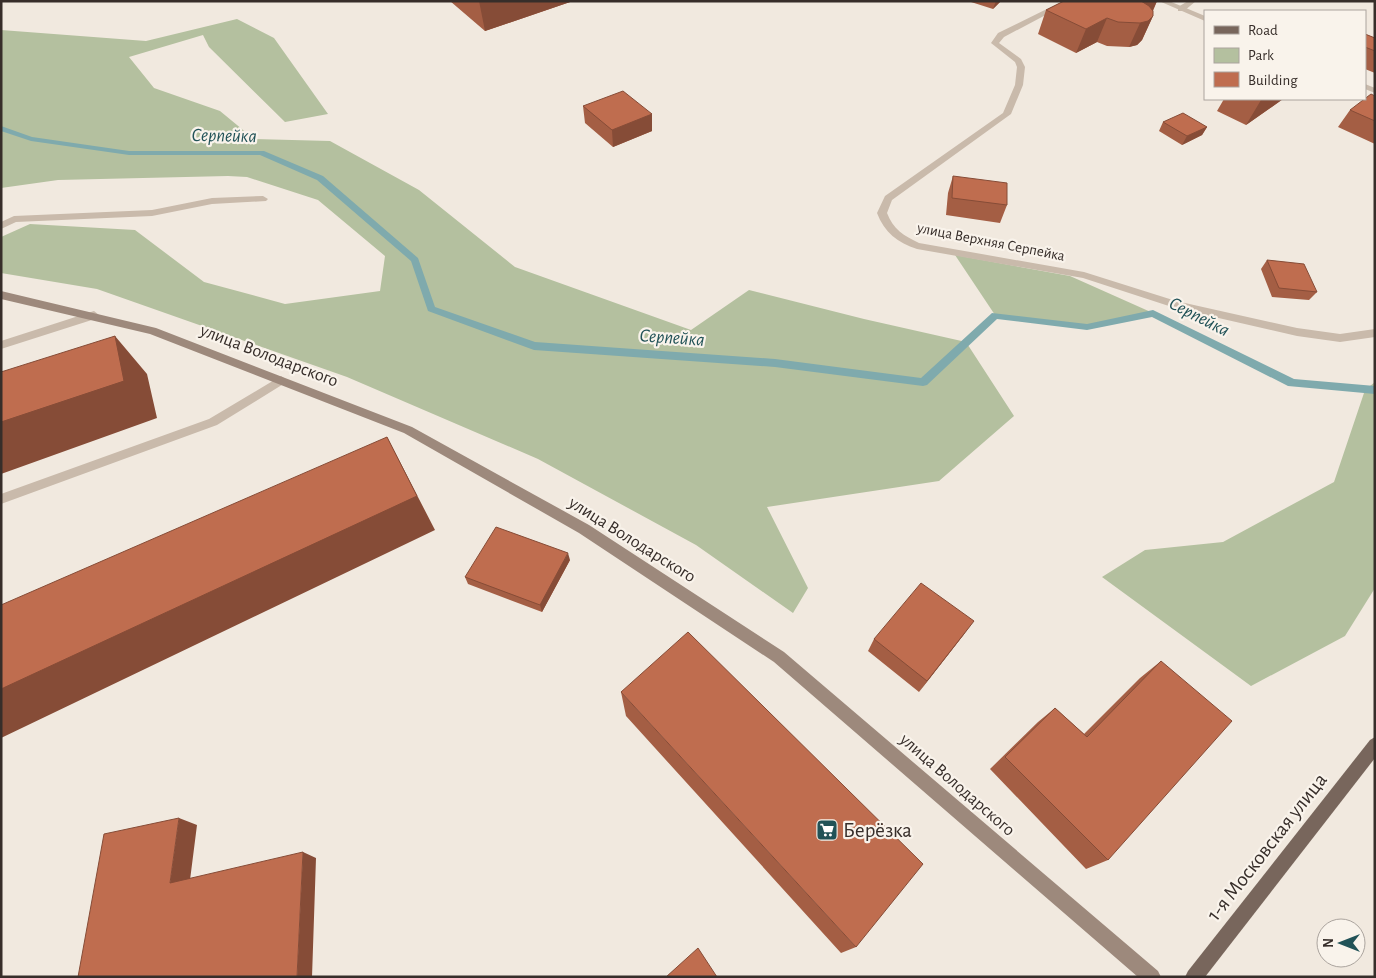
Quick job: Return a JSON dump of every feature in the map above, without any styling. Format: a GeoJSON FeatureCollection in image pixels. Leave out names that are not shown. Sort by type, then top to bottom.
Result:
{"type":"FeatureCollection","features":[{"type":"Feature","properties":{"kind":"main road","name":"улица Володарского"},"geometry":{"type":"LineString","coordinates":[[1,295],[152,331],[408,430],[584,529],[779,657],[1152,977]]}},
{"type":"Feature","properties":{"kind":"main road","name":"1-я Московская улица"},"geometry":{"type":"LineString","coordinates":[[1194,977],[1375,745]]}},
{"type":"Feature","properties":{"kind":"street","name":"улица Верхняя Серпейка"},"geometry":{"type":"LineString","coordinates":[[1069,1],[1000,35],[995,43],[1018,61],[1021,67],[1019,85],[1007,114],[888,198],[882,213],[886,225],[904,240],[917,246],[1084,275],[1175,304],[1297,332],[1340,338],[1375,333]]}},
{"type":"Feature","properties":{"kind":"street"},"geometry":{"type":"LineString","coordinates":[[1162,1],[1204,19]]}},
{"type":"Feature","properties":{"kind":"street"},"geometry":{"type":"LineString","coordinates":[[1181,9],[1193,1]]}},
{"type":"Feature","properties":{"kind":"street"},"geometry":{"type":"LineString","coordinates":[[1,226],[14,219],[152,214],[212,201],[263,199]]}},
{"type":"Feature","properties":{"kind":"street"},"geometry":{"type":"LineString","coordinates":[[1,345],[94,316]]}},
{"type":"Feature","properties":{"kind":"street"},"geometry":{"type":"LineString","coordinates":[[1,499],[213,422],[281,380]]}},
{"type":"Feature","properties":{"kind":"green space"},"geometry":{"type":"Polygon","coordinates":[[[237,19],[274,38],[328,114],[285,122],[209,47],[203,35],[129,57],[154,88],[220,111],[254,139],[330,141],[419,190],[515,267],[691,330],[749,290],[966,342],[1014,416],[939,481],[767,507],[808,588],[793,613],[696,545],[538,459],[347,377],[97,289],[1,273],[1,237],[30,224],[135,230],[204,282],[285,304],[380,291],[385,256],[318,200],[247,177],[58,180],[1,188],[1,30],[146,41],[237,19]]]}},
{"type":"Feature","properties":{"kind":"green space"},"geometry":{"type":"Polygon","coordinates":[[[955,255],[1070,276],[1153,313],[1087,327],[995,315],[955,255]]]}},
{"type":"Feature","properties":{"kind":"green space"},"geometry":{"type":"Polygon","coordinates":[[[1375,382],[1375,588],[1345,636],[1251,686],[1102,577],[1145,550],[1223,542],[1334,482],[1365,390],[1375,382]]]}},
{"type":"Feature","properties":{"kind":"building"},"geometry":{"type":"Polygon","coordinates":[[[1064,1],[1141,1],[1153,11],[1153,16],[1148,21],[1140,23],[1118,22],[1107,18],[1086,29],[1046,10],[1064,1]]]}},
{"type":"Feature","properties":{"kind":"building"},"geometry":{"type":"Polygon","coordinates":[[[1366,34],[1375,38],[1375,51],[1366,47],[1366,34]]]}},
{"type":"Feature","properties":{"kind":"building"},"geometry":{"type":"Polygon","coordinates":[[[623,91],[652,114],[612,130],[583,106],[623,91]]]}},
{"type":"Feature","properties":{"kind":"building"},"geometry":{"type":"Polygon","coordinates":[[[1371,94],[1375,96],[1375,121],[1350,110],[1363,100],[1366,100],[1371,94]]]}},
{"type":"Feature","properties":{"kind":"building"},"geometry":{"type":"Polygon","coordinates":[[[1183,113],[1207,127],[1187,136],[1163,122],[1183,113]]]}},
{"type":"Feature","properties":{"kind":"building"},"geometry":{"type":"Polygon","coordinates":[[[953,176],[1007,183],[1007,205],[952,198],[953,176]]]}},
{"type":"Feature","properties":{"kind":"building"},"geometry":{"type":"Polygon","coordinates":[[[1267,260],[1304,264],[1317,292],[1279,288],[1267,260]]]}},
{"type":"Feature","properties":{"kind":"building"},"geometry":{"type":"Polygon","coordinates":[[[115,336],[124,381],[1,422],[1,372],[115,336]]]}},
{"type":"Feature","properties":{"kind":"building"},"geometry":{"type":"Polygon","coordinates":[[[387,437],[417,496],[1,689],[1,605],[387,437]]]}},
{"type":"Feature","properties":{"kind":"building"},"geometry":{"type":"Polygon","coordinates":[[[496,527],[568,553],[540,605],[465,577],[496,527]]]}},
{"type":"Feature","properties":{"kind":"building"},"geometry":{"type":"Polygon","coordinates":[[[921,583],[974,621],[927,681],[874,639],[921,583]]]}},
{"type":"Feature","properties":{"kind":"building"},"geometry":{"type":"Polygon","coordinates":[[[688,632],[923,864],[856,947],[621,692],[688,632]]]}},
{"type":"Feature","properties":{"kind":"building"},"geometry":{"type":"Polygon","coordinates":[[[1161,661],[1232,721],[1108,860],[1005,757],[1055,708],[1087,737],[1161,661]]]}},
{"type":"Feature","properties":{"kind":"building"},"geometry":{"type":"Polygon","coordinates":[[[179,818],[170,883],[303,852],[297,977],[78,977],[104,834],[179,818]]]}},
{"type":"Feature","properties":{"kind":"building"},"geometry":{"type":"Polygon","coordinates":[[[698,948],[717,977],[666,977],[698,948]]]}},
{"type":"Feature","properties":{"kind":"waterway","name":"Серпейка"},"geometry":{"type":"LineString","coordinates":[[1,128],[31,139],[129,153],[261,153],[320,178],[415,260],[431,309],[534,346],[775,363],[923,382],[995,315],[1087,327],[1153,313],[1292,383],[1375,390]]}},
{"type":"Feature","properties":{"kind":"place","name":"Берёзка"},"geometry":{"type":"Point","coordinates":[827,830]}}]}
